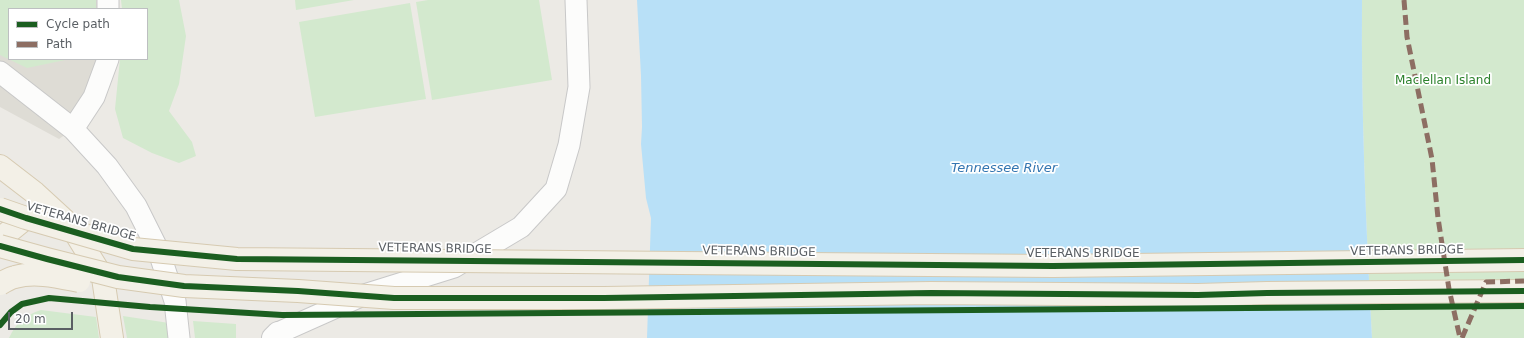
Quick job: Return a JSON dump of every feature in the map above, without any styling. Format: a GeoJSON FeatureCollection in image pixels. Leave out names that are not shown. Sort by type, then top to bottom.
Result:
{"type":"FeatureCollection","features":[{"type":"Feature","properties":{"kind":"main road"},"geometry":{"type":"LineString","coordinates":[[0,166],[35,193],[71,226],[103,278],[112,338]]}},
{"type":"Feature","properties":{"kind":"main road","name":"VETERANS BRIDGE"},"geometry":{"type":"LineString","coordinates":[[0,209],[133,249],[237,258],[1053,266],[1524,260]]}},
{"type":"Feature","properties":{"kind":"main road"},"geometry":{"type":"LineString","coordinates":[[0,239],[26,218]]}},
{"type":"Feature","properties":{"kind":"main road"},"geometry":{"type":"LineString","coordinates":[[0,246],[118,277],[184,286],[298,291],[394,298]]}},
{"type":"Feature","properties":{"kind":"main road"},"geometry":{"type":"LineString","coordinates":[[0,284],[14,277],[28,275],[52,276],[128,291],[229,301],[337,302],[394,298],[604,298],[931,294],[1198,294],[1267,292],[1524,291]]}},
{"type":"Feature","properties":{"kind":"street"},"geometry":{"type":"LineString","coordinates":[[275,335],[361,296],[454,267],[521,226],[556,189],[569,145],[579,87],[576,0]]}},
{"type":"Feature","properties":{"kind":"street"},"geometry":{"type":"LineString","coordinates":[[73,129],[94,97],[108,60]]}},
{"type":"Feature","properties":{"kind":"street"},"geometry":{"type":"LineString","coordinates":[[0,72],[73,129],[107,166],[136,206],[159,252],[175,301],[179,338]]}},
{"type":"Feature","properties":{"kind":"shaded area"},"geometry":{"type":"Polygon","coordinates":[[[0,0],[108,0],[108,8],[8,8],[8,60],[108,60],[73,129],[59,139],[0,107],[0,0]]]}},
{"type":"Feature","properties":{"kind":"green space"},"geometry":{"type":"Polygon","coordinates":[[[0,0],[96,0],[96,8],[8,8],[8,59],[0,55],[0,0]]]}},
{"type":"Feature","properties":{"kind":"green space"},"geometry":{"type":"Polygon","coordinates":[[[121,0],[179,0],[186,36],[179,84],[169,111],[192,142],[196,156],[179,163],[152,153],[123,138],[115,109],[120,60],[148,60],[148,8],[122,8],[121,0]]]}},
{"type":"Feature","properties":{"kind":"green space"},"geometry":{"type":"Polygon","coordinates":[[[295,0],[354,0],[296,10],[295,0]]]}},
{"type":"Feature","properties":{"kind":"green space"},"geometry":{"type":"Polygon","coordinates":[[[428,0],[539,0],[552,80],[432,100],[416,2],[428,0]]]}},
{"type":"Feature","properties":{"kind":"green space","name":"Maclellan Island"},"geometry":{"type":"Polygon","coordinates":[[[1362,0],[1524,0],[1524,338],[1372,338],[1364,169],[1362,0]]]}},
{"type":"Feature","properties":{"kind":"green space"},"geometry":{"type":"Polygon","coordinates":[[[410,3],[426,99],[315,117],[299,22],[410,3]]]}},
{"type":"Feature","properties":{"kind":"green space"},"geometry":{"type":"Polygon","coordinates":[[[10,60],[65,60],[27,68],[10,60]]]}},
{"type":"Feature","properties":{"kind":"green space"},"geometry":{"type":"Polygon","coordinates":[[[41,310],[96,317],[99,338],[9,338],[22,320],[30,314],[41,310]]]}},
{"type":"Feature","properties":{"kind":"green space"},"geometry":{"type":"Polygon","coordinates":[[[123,316],[169,323],[169,338],[127,338],[123,316]]]}},
{"type":"Feature","properties":{"kind":"green space"},"geometry":{"type":"Polygon","coordinates":[[[193,321],[236,324],[236,338],[195,338],[193,321]]]}},
{"type":"Feature","properties":{"kind":"water","name":"Tennessee River"},"geometry":{"type":"Polygon","coordinates":[[[637,0],[1362,0],[1364,169],[1372,338],[647,338],[651,218],[646,198],[641,144],[641,76],[637,0]]]}},
{"type":"Feature","properties":{"kind":"marked path"},"geometry":{"type":"LineString","coordinates":[[1404,0],[1407,37],[1432,159],[1438,218],[1449,289],[1460,338]]}},
{"type":"Feature","properties":{"kind":"marked path"},"geometry":{"type":"LineString","coordinates":[[1462,338],[1486,282],[1524,281]]}},
{"type":"Feature","properties":{"kind":"cycle path"},"geometry":{"type":"LineString","coordinates":[[0,209],[133,249],[237,259],[1053,266],[1524,260]]}},
{"type":"Feature","properties":{"kind":"cycle path"},"geometry":{"type":"LineString","coordinates":[[0,246],[118,277],[184,286],[298,291],[394,298],[604,298],[931,293],[1198,295],[1524,291]]}},
{"type":"Feature","properties":{"kind":"cycle path"},"geometry":{"type":"LineString","coordinates":[[0,325],[11,312],[22,304],[49,298],[150,307],[282,315],[1524,306]]}}]}
